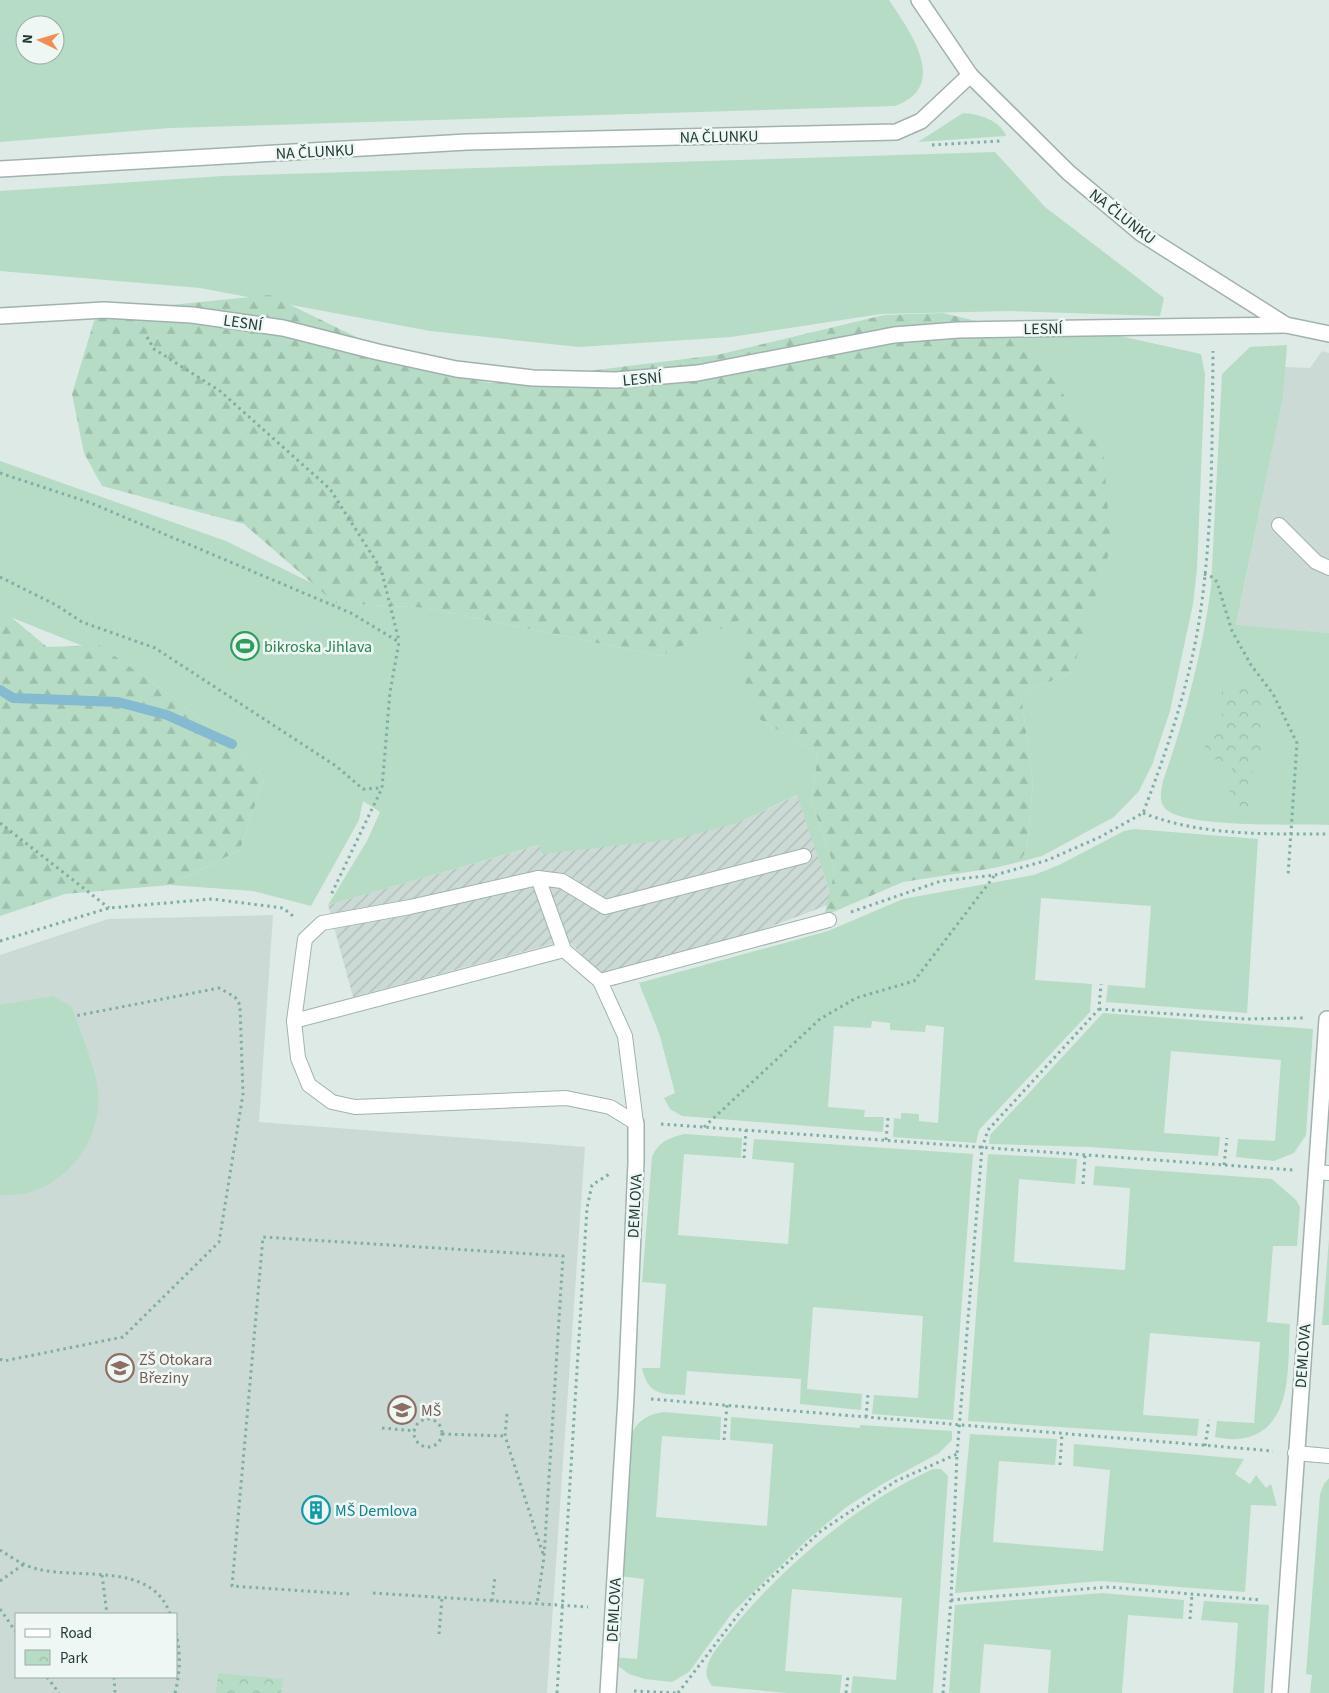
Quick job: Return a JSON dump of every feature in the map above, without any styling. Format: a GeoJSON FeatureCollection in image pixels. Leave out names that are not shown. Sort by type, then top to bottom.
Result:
{"type":"FeatureCollection","features":[{"type":"Feature","properties":{"kind":"street"},"geometry":{"type":"LineString","coordinates":[[919,0],[970,75]]}},
{"type":"Feature","properties":{"kind":"street","name":"NA ČLUNKU"},"geometry":{"type":"LineString","coordinates":[[0,168],[467,142],[896,132],[921,121],[942,99],[970,75],[1069,173],[1142,234],[1286,325],[1329,334]]}},
{"type":"Feature","properties":{"kind":"street","name":"LESNÍ"},"geometry":{"type":"LineString","coordinates":[[0,316],[104,310],[192,315],[283,328],[456,369],[533,378],[616,380],[698,373],[912,334],[958,330],[1082,327],[1213,328],[1286,325]]}},
{"type":"Feature","properties":{"kind":"street","name":"DEMLOVA"},"geometry":{"type":"LineString","coordinates":[[1280,1693],[1295,1453],[1322,1172],[1326,1019]]}},
{"type":"Feature","properties":{"kind":"street","name":"DEMLOVA"},"geometry":{"type":"LineString","coordinates":[[608,1691],[626,1397],[636,1123]]}},
{"type":"Feature","properties":{"kind":"lane"},"geometry":{"type":"LineString","coordinates":[[1279,525],[1316,562],[1329,568]]}},
{"type":"Feature","properties":{"kind":"lane"},"geometry":{"type":"LineString","coordinates":[[636,1123],[610,1107],[566,1098],[354,1107],[332,1102],[309,1085],[298,1058],[294,1021],[305,939],[322,923],[410,907],[538,878],[562,880],[605,907],[804,856]]}},
{"type":"Feature","properties":{"kind":"lane"},"geometry":{"type":"LineString","coordinates":[[538,878],[564,950],[600,981],[625,1036],[636,1123]]}},
{"type":"Feature","properties":{"kind":"lane"},"geometry":{"type":"LineString","coordinates":[[600,981],[830,920]]}},
{"type":"Feature","properties":{"kind":"lane"},"geometry":{"type":"LineString","coordinates":[[294,1021],[564,950]]}},
{"type":"Feature","properties":{"kind":"lane"},"geometry":{"type":"LineString","coordinates":[[1295,1453],[1329,1456]]}},
{"type":"Feature","properties":{"kind":"path"},"geometry":{"type":"LineString","coordinates":[[0,941],[109,908],[212,899],[283,908],[313,932],[382,788],[390,692],[399,642],[381,569],[330,489],[220,391],[154,349],[133,311]]}},
{"type":"Feature","properties":{"kind":"path"},"geometry":{"type":"LineString","coordinates":[[830,920],[879,901],[941,882],[996,875],[1048,860],[1100,837],[1143,813],[1165,753],[1180,703],[1198,627],[1204,574],[1212,423],[1213,328]]}},
{"type":"Feature","properties":{"kind":"path"},"geometry":{"type":"LineString","coordinates":[[0,473],[91,503],[351,613],[399,642]]}},
{"type":"Feature","properties":{"kind":"path"},"geometry":{"type":"LineString","coordinates":[[1204,574],[1212,577],[1217,582],[1232,631],[1251,665],[1273,694],[1297,743],[1288,876]]}},
{"type":"Feature","properties":{"kind":"path"},"geometry":{"type":"LineString","coordinates":[[0,577],[56,605],[82,622],[155,648],[336,766],[363,789],[382,788]]}},
{"type":"Feature","properties":{"kind":"path"},"geometry":{"type":"LineString","coordinates":[[1143,813],[1165,822],[1195,828],[1292,834],[1329,834]]}},
{"type":"Feature","properties":{"kind":"path"},"geometry":{"type":"LineString","coordinates":[[0,823],[109,908]]}},
{"type":"Feature","properties":{"kind":"path"},"geometry":{"type":"LineString","coordinates":[[704,1127],[820,1019],[856,998],[914,982],[996,875]]}},
{"type":"Feature","properties":{"kind":"path"},"geometry":{"type":"LineString","coordinates":[[943,1693],[950,1600],[957,1454],[961,1425],[982,1148],[988,1130],[1099,1009],[1101,984]]}},
{"type":"Feature","properties":{"kind":"path"},"geometry":{"type":"LineString","coordinates":[[0,1359],[4,1361],[124,1338],[219,1242],[243,1094],[240,1006],[235,997],[219,988],[75,1016]]}},
{"type":"Feature","properties":{"kind":"path"},"geometry":{"type":"LineString","coordinates":[[1099,1009],[1246,1019],[1286,1017],[1326,1019]]}},
{"type":"Feature","properties":{"kind":"path"},"geometry":{"type":"LineString","coordinates":[[886,1140],[888,1118]]}},
{"type":"Feature","properties":{"kind":"path"},"geometry":{"type":"LineString","coordinates":[[636,1123],[1322,1172]]}},
{"type":"Feature","properties":{"kind":"path"},"geometry":{"type":"LineString","coordinates":[[744,1158],[746,1130]]}},
{"type":"Feature","properties":{"kind":"path"},"geometry":{"type":"LineString","coordinates":[[1224,1165],[1227,1138]]}},
{"type":"Feature","properties":{"kind":"path"},"geometry":{"type":"LineString","coordinates":[[1083,1184],[1085,1155]]}},
{"type":"Feature","properties":{"kind":"path"},"geometry":{"type":"LineString","coordinates":[[557,1693],[564,1606],[586,1208],[592,1185],[636,1162]]}},
{"type":"Feature","properties":{"kind":"path"},"geometry":{"type":"LineString","coordinates":[[348,1594],[232,1586],[263,1237],[563,1256],[544,1557],[537,1604]]}},
{"type":"Feature","properties":{"kind":"path"},"geometry":{"type":"LineString","coordinates":[[866,1417],[868,1394]]}},
{"type":"Feature","properties":{"kind":"path"},"geometry":{"type":"LineString","coordinates":[[626,1397],[1295,1453]]}},
{"type":"Feature","properties":{"kind":"path"},"geometry":{"type":"LineString","coordinates":[[724,1440],[727,1405]]}},
{"type":"Feature","properties":{"kind":"path"},"geometry":{"type":"LineString","coordinates":[[507,1414],[505,1436],[544,1557]]}},
{"type":"Feature","properties":{"kind":"path"},"geometry":{"type":"LineString","coordinates":[[430,1419],[439,1424],[442,1434],[438,1443],[434,1446],[424,1446],[416,1441],[415,1431],[420,1422],[430,1419]]}},
{"type":"Feature","properties":{"kind":"path"},"geometry":{"type":"LineString","coordinates":[[1205,1446],[1209,1420]]}},
{"type":"Feature","properties":{"kind":"path"},"geometry":{"type":"LineString","coordinates":[[382,1428],[415,1431]]}},
{"type":"Feature","properties":{"kind":"path"},"geometry":{"type":"LineString","coordinates":[[442,1434],[505,1436]]}},
{"type":"Feature","properties":{"kind":"path"},"geometry":{"type":"LineString","coordinates":[[1060,1465],[1062,1434]]}},
{"type":"Feature","properties":{"kind":"path"},"geometry":{"type":"LineString","coordinates":[[608,1691],[678,1693],[754,1594],[821,1531],[896,1481],[957,1454]]}},
{"type":"Feature","properties":{"kind":"path"},"geometry":{"type":"LineString","coordinates":[[0,1550],[24,1564],[51,1572],[102,1575],[138,1581],[157,1592],[169,1613]]}},
{"type":"Feature","properties":{"kind":"path"},"geometry":{"type":"LineString","coordinates":[[0,1581],[24,1564]]}},
{"type":"Feature","properties":{"kind":"path"},"geometry":{"type":"LineString","coordinates":[[102,1575],[106,1613]]}},
{"type":"Feature","properties":{"kind":"path"},"geometry":{"type":"LineString","coordinates":[[492,1601],[495,1577]]}},
{"type":"Feature","properties":{"kind":"path"},"geometry":{"type":"LineString","coordinates":[[950,1600],[1109,1587],[1286,1602]]}},
{"type":"Feature","properties":{"kind":"path"},"geometry":{"type":"LineString","coordinates":[[373,1592],[613,1609]]}},
{"type":"Feature","properties":{"kind":"path"},"geometry":{"type":"LineString","coordinates":[[1190,1619],[1192,1594]]}},
{"type":"Feature","properties":{"kind":"path"},"geometry":{"type":"LineString","coordinates":[[439,1634],[442,1598]]}},
{"type":"Feature","properties":{"kind":"path"},"geometry":{"type":"LineString","coordinates":[[0,1609],[15,1631]]}},
{"type":"Feature","properties":{"kind":"path"},"geometry":{"type":"LineString","coordinates":[[175,1693],[179,1676],[178,1656]]}},
{"type":"Feature","properties":{"kind":"path"},"geometry":{"type":"LineString","coordinates":[[846,1693],[848,1676]]}},
{"type":"Feature","properties":{"kind":"path"},"geometry":{"type":"LineString","coordinates":[[49,1678],[59,1693]]}},
{"type":"Feature","properties":{"kind":"path"},"geometry":{"type":"LineString","coordinates":[[114,1678],[115,1693]]}},
{"type":"Feature","properties":{"kind":"shaded area"},"geometry":{"type":"Polygon","coordinates":[[[1322,351],[1329,353],[1329,633],[1236,626],[1283,398],[1285,367],[1310,368],[1322,351]]]}},
{"type":"Feature","properties":{"kind":"shaded area"},"geometry":{"type":"Polygon","coordinates":[[[798,795],[833,903],[614,986],[567,940],[353,997],[328,905],[540,845],[542,854],[737,823],[798,795]]]}},
{"type":"Feature","properties":{"kind":"shaded area"},"geometry":{"type":"Polygon","coordinates":[[[273,915],[259,1122],[585,1147],[547,1693],[0,1693],[0,955],[108,919],[273,915]]]}},
{"type":"Feature","properties":{"kind":"green space"},"geometry":{"type":"Polygon","coordinates":[[[0,0],[889,0],[914,41],[923,72],[920,85],[912,97],[895,106],[170,128],[0,142],[0,0]]]}},
{"type":"Feature","properties":{"kind":"green space"},"geometry":{"type":"Polygon","coordinates":[[[963,113],[982,116],[994,122],[1003,130],[1006,136],[918,142],[963,113]]]}},
{"type":"Feature","properties":{"kind":"green space"},"geometry":{"type":"Polygon","coordinates":[[[995,152],[1045,207],[1164,298],[1160,316],[1011,311],[881,314],[731,337],[579,347],[430,331],[200,288],[0,271],[0,191],[222,176],[995,152]]]}},
{"type":"Feature","properties":{"kind":"green space"},"geometry":{"type":"Polygon","coordinates":[[[270,295],[426,371],[491,383],[717,355],[884,315],[943,313],[1018,331],[1103,450],[1111,546],[1072,672],[1021,694],[1033,782],[1027,850],[1019,862],[994,868],[903,882],[824,916],[835,870],[811,800],[818,754],[759,719],[737,660],[754,614],[660,656],[428,608],[335,603],[244,524],[102,486],[84,453],[72,394],[94,321],[110,311],[270,295]]]}},
{"type":"Feature","properties":{"kind":"green space"},"geometry":{"type":"Polygon","coordinates":[[[1018,331],[1111,334],[1201,354],[1205,374],[1197,569],[1193,604],[1170,711],[1152,765],[1139,791],[1114,817],[1042,856],[1019,862],[1027,850],[1033,782],[1021,694],[1072,672],[1018,331]]]}},
{"type":"Feature","properties":{"kind":"green space"},"geometry":{"type":"Polygon","coordinates":[[[1287,345],[1283,398],[1236,625],[1329,633],[1329,825],[1244,824],[1197,820],[1178,816],[1167,810],[1162,804],[1161,793],[1192,686],[1203,637],[1211,587],[1222,374],[1250,347],[1287,345]]]}},
{"type":"Feature","properties":{"kind":"green space"},"geometry":{"type":"Polygon","coordinates":[[[0,461],[226,541],[355,604],[428,608],[660,656],[754,613],[759,719],[818,754],[811,800],[835,870],[830,893],[797,795],[737,823],[676,839],[542,854],[539,845],[328,905],[367,841],[380,812],[363,801],[359,820],[311,906],[253,891],[170,885],[240,850],[266,772],[166,692],[123,662],[0,613],[0,461]]]}},
{"type":"Feature","properties":{"kind":"green space"},"geometry":{"type":"Polygon","coordinates":[[[0,608],[47,647],[99,645],[166,692],[266,772],[240,850],[170,885],[65,894],[0,916],[0,608]]]}},
{"type":"Feature","properties":{"kind":"green space"},"geometry":{"type":"Polygon","coordinates":[[[1222,686],[1265,689],[1262,738],[1267,742],[1269,749],[1260,757],[1260,765],[1253,764],[1251,807],[1229,805],[1232,766],[1216,764],[1215,755],[1205,754],[1205,734],[1216,736],[1217,727],[1222,727],[1222,686]]]}},
{"type":"Feature","properties":{"kind":"green space"},"geometry":{"type":"Polygon","coordinates":[[[1134,829],[1258,839],[1247,1013],[1106,1002],[1108,985],[1145,988],[1151,906],[1041,898],[1035,980],[1092,984],[1090,1012],[979,1130],[976,1143],[893,1137],[894,1118],[901,1119],[901,1113],[919,1114],[919,1121],[938,1123],[944,1027],[926,1025],[925,1032],[890,1030],[890,1023],[872,1021],[871,1028],[834,1026],[828,1107],[865,1110],[864,1117],[884,1117],[883,1132],[682,1116],[670,1109],[664,1098],[675,1093],[659,1033],[639,983],[828,931],[903,899],[1034,875],[1059,865],[1124,831],[1134,829]]]}},
{"type":"Feature","properties":{"kind":"green space"},"geometry":{"type":"Polygon","coordinates":[[[53,996],[72,1007],[86,1045],[97,1084],[96,1119],[91,1136],[83,1152],[59,1178],[44,1187],[27,1193],[0,1195],[0,1005],[53,996]]]}},
{"type":"Feature","properties":{"kind":"green space"},"geometry":{"type":"Polygon","coordinates":[[[1103,1013],[1313,1029],[1306,1135],[1294,1153],[1274,1161],[1236,1157],[1238,1139],[1275,1141],[1281,1060],[1171,1051],[1164,1133],[1220,1137],[1218,1156],[1090,1147],[989,1144],[990,1135],[1103,1013]]]}},
{"type":"Feature","properties":{"kind":"green space"},"geometry":{"type":"Polygon","coordinates":[[[685,1134],[742,1138],[741,1158],[684,1154],[678,1235],[788,1244],[794,1163],[752,1159],[754,1139],[973,1154],[953,1420],[872,1414],[874,1395],[918,1398],[923,1316],[813,1307],[807,1389],[862,1394],[861,1410],[800,1404],[801,1379],[687,1371],[685,1395],[662,1393],[652,1388],[642,1368],[660,1368],[666,1284],[642,1282],[652,1157],[665,1141],[685,1134]]]}},
{"type":"Feature","properties":{"kind":"green space"},"geometry":{"type":"Polygon","coordinates":[[[988,1154],[1077,1159],[1075,1184],[1019,1179],[1014,1262],[1125,1270],[1130,1188],[1093,1185],[1095,1166],[1272,1179],[1296,1200],[1300,1207],[1297,1246],[1273,1246],[1267,1322],[1290,1324],[1289,1358],[1284,1395],[1279,1411],[1270,1424],[1256,1434],[1238,1439],[1215,1437],[1217,1421],[1254,1423],[1260,1342],[1150,1333],[1143,1415],[1199,1419],[1197,1436],[968,1421],[988,1154]]]}},
{"type":"Feature","properties":{"kind":"green space"},"geometry":{"type":"Polygon","coordinates":[[[1329,1239],[1329,1325],[1322,1325],[1329,1239]]]}},
{"type":"Feature","properties":{"kind":"green space"},"geometry":{"type":"Polygon","coordinates":[[[664,1412],[721,1417],[720,1440],[662,1436],[656,1517],[767,1526],[773,1444],[730,1440],[731,1417],[859,1428],[861,1425],[952,1431],[952,1440],[939,1453],[884,1483],[845,1508],[806,1541],[732,1613],[689,1672],[672,1682],[645,1679],[629,1674],[617,1665],[613,1657],[637,1659],[644,1579],[619,1576],[631,1435],[637,1425],[644,1419],[653,1414],[664,1412]]]}},
{"type":"Feature","properties":{"kind":"green space"},"geometry":{"type":"Polygon","coordinates":[[[970,1434],[1057,1439],[1055,1465],[999,1461],[993,1542],[1103,1551],[1110,1470],[1073,1466],[1074,1444],[1244,1459],[1235,1474],[1250,1484],[1256,1475],[1266,1488],[1271,1484],[1277,1506],[1251,1505],[1245,1592],[1101,1581],[955,1593],[970,1434]]]}},
{"type":"Feature","properties":{"kind":"green space"},"geometry":{"type":"Polygon","coordinates":[[[933,1469],[941,1469],[948,1476],[933,1693],[851,1693],[853,1676],[896,1680],[902,1598],[792,1589],[785,1671],[842,1675],[840,1693],[787,1693],[712,1686],[707,1678],[706,1671],[713,1653],[731,1630],[774,1583],[823,1538],[850,1518],[905,1483],[933,1469]]]}},
{"type":"Feature","properties":{"kind":"green space"},"geometry":{"type":"Polygon","coordinates":[[[1329,1478],[1329,1693],[1310,1693],[1312,1675],[1306,1674],[1320,1494],[1329,1478]]]}},
{"type":"Feature","properties":{"kind":"green space"},"geometry":{"type":"Polygon","coordinates":[[[1102,1593],[1184,1600],[1183,1619],[1128,1615],[1122,1693],[1048,1693],[1051,1650],[984,1644],[980,1693],[949,1693],[955,1605],[1102,1593]]]}},
{"type":"Feature","properties":{"kind":"green space"},"geometry":{"type":"Polygon","coordinates":[[[1204,1601],[1269,1605],[1264,1693],[1233,1693],[1238,1623],[1201,1620],[1204,1601]]]}},
{"type":"Feature","properties":{"kind":"green space"},"geometry":{"type":"Polygon","coordinates":[[[218,1673],[283,1679],[281,1693],[216,1693],[218,1673]]]}},
{"type":"Feature","properties":{"kind":"waterway"},"geometry":{"type":"LineString","coordinates":[[0,690],[13,698],[118,702],[167,715],[232,744]]}},
{"type":"Feature","properties":{"kind":"place","name":"bikroska Jihlava"},"geometry":{"type":"Point","coordinates":[245,646]}},
{"type":"Feature","properties":{"kind":"place","name":"ZŠ Otokara Březiny"},"geometry":{"type":"Point","coordinates":[120,1368]}},
{"type":"Feature","properties":{"kind":"place","name":"MŠ"},"geometry":{"type":"Point","coordinates":[402,1410]}},
{"type":"Feature","properties":{"kind":"place","name":"MŠ Demlova"},"geometry":{"type":"Point","coordinates":[316,1510]}}]}
